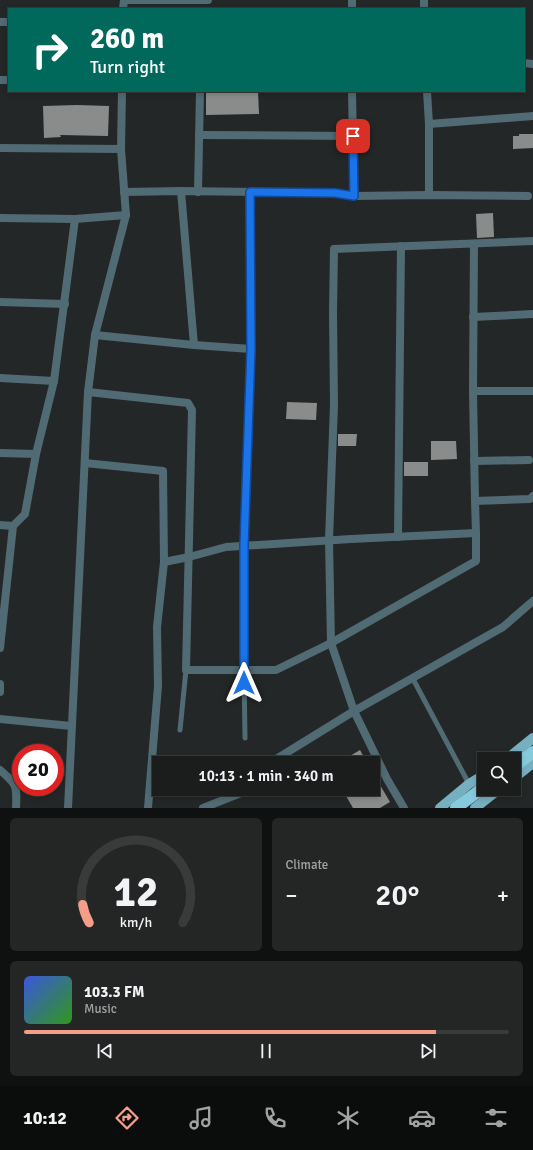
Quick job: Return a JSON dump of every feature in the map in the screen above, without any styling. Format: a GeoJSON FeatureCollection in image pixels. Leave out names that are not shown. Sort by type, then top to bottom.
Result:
{"type":"FeatureCollection","features":[{"type":"Feature","properties":{"kind":"highway"},"geometry":{"type":"LineString","coordinates":[[521,761],[533,752]]}},
{"type":"Feature","properties":{"kind":"highway"},"geometry":{"type":"LineString","coordinates":[[456,808],[477,792]]}},
{"type":"Feature","properties":{"kind":"main road"},"geometry":{"type":"LineString","coordinates":[[515,752],[533,738]]}},
{"type":"Feature","properties":{"kind":"main road"},"geometry":{"type":"LineString","coordinates":[[521,772],[533,763]]}},
{"type":"Feature","properties":{"kind":"main road"},"geometry":{"type":"LineString","coordinates":[[440,808],[477,779]]}},
{"type":"Feature","properties":{"kind":"main road"},"geometry":{"type":"LineString","coordinates":[[475,808],[491,796]]}},
{"type":"Feature","properties":{"kind":"street"},"geometry":{"type":"LineString","coordinates":[[124,0],[208,0]]}},
{"type":"Feature","properties":{"kind":"street"},"geometry":{"type":"LineString","coordinates":[[68,808],[88,392],[95,335],[126,215],[121,149],[122,92]]}},
{"type":"Feature","properties":{"kind":"street"},"geometry":{"type":"LineString","coordinates":[[198,192],[200,92]]}},
{"type":"Feature","properties":{"kind":"street"},"geometry":{"type":"LineString","coordinates":[[352,92],[354,196]]}},
{"type":"Feature","properties":{"kind":"street"},"geometry":{"type":"LineString","coordinates":[[427,92],[429,124],[429,195]]}},
{"type":"Feature","properties":{"kind":"street"},"geometry":{"type":"LineString","coordinates":[[429,124],[533,116]]}},
{"type":"Feature","properties":{"kind":"street"},"geometry":{"type":"LineString","coordinates":[[199,135],[353,136]]}},
{"type":"Feature","properties":{"kind":"street"},"geometry":{"type":"LineString","coordinates":[[0,148],[121,149]]}},
{"type":"Feature","properties":{"kind":"street"},"geometry":{"type":"LineString","coordinates":[[124,192],[181,191],[335,193],[354,196],[528,196]]}},
{"type":"Feature","properties":{"kind":"street"},"geometry":{"type":"LineString","coordinates":[[181,191],[194,345]]}},
{"type":"Feature","properties":{"kind":"street"},"geometry":{"type":"LineString","coordinates":[[244,670],[244,546],[251,349],[250,192]]}},
{"type":"Feature","properties":{"kind":"street"},"geometry":{"type":"LineString","coordinates":[[0,218],[76,219],[126,215]]}},
{"type":"Feature","properties":{"kind":"street"},"geometry":{"type":"LineString","coordinates":[[0,648],[13,526],[25,514],[36,454],[54,381],[76,219]]}},
{"type":"Feature","properties":{"kind":"street"},"geometry":{"type":"LineString","coordinates":[[404,808],[387,779],[354,711],[331,643],[329,540],[334,405],[332,312],[334,249],[533,241]]}},
{"type":"Feature","properties":{"kind":"street"},"geometry":{"type":"LineString","coordinates":[[88,392],[188,403],[192,410],[186,670],[276,670],[331,643],[476,561],[473,391],[474,244]]}},
{"type":"Feature","properties":{"kind":"street"},"geometry":{"type":"LineString","coordinates":[[398,537],[401,246]]}},
{"type":"Feature","properties":{"kind":"street"},"geometry":{"type":"LineString","coordinates":[[0,302],[65,304]]}},
{"type":"Feature","properties":{"kind":"street"},"geometry":{"type":"LineString","coordinates":[[473,317],[533,314]]}},
{"type":"Feature","properties":{"kind":"street"},"geometry":{"type":"LineString","coordinates":[[95,335],[251,349]]}},
{"type":"Feature","properties":{"kind":"street"},"geometry":{"type":"LineString","coordinates":[[0,378],[54,381]]}},
{"type":"Feature","properties":{"kind":"street"},"geometry":{"type":"LineString","coordinates":[[473,391],[533,391]]}},
{"type":"Feature","properties":{"kind":"street"},"geometry":{"type":"LineString","coordinates":[[0,453],[36,454]]}},
{"type":"Feature","properties":{"kind":"street"},"geometry":{"type":"LineString","coordinates":[[474,460],[529,460]]}},
{"type":"Feature","properties":{"kind":"street"},"geometry":{"type":"LineString","coordinates":[[85,463],[163,471],[164,562],[156,627],[158,686],[148,808]]}},
{"type":"Feature","properties":{"kind":"street"},"geometry":{"type":"LineString","coordinates":[[475,501],[530,499],[533,496]]}},
{"type":"Feature","properties":{"kind":"street"},"geometry":{"type":"LineString","coordinates":[[0,525],[13,526]]}},
{"type":"Feature","properties":{"kind":"street"},"geometry":{"type":"LineString","coordinates":[[164,562],[226,547],[329,540],[476,533]]}},
{"type":"Feature","properties":{"kind":"street"},"geometry":{"type":"LineString","coordinates":[[281,756],[354,711],[503,627],[533,601]]}},
{"type":"Feature","properties":{"kind":"street"},"geometry":{"type":"LineString","coordinates":[[0,684],[0,692]]}},
{"type":"Feature","properties":{"kind":"street"},"geometry":{"type":"LineString","coordinates":[[0,719],[71,726]]}},
{"type":"Feature","properties":{"kind":"street"},"geometry":{"type":"LineString","coordinates":[[0,770],[13,782],[16,787],[16,808]]}},
{"type":"Feature","properties":{"kind":"street"},"geometry":{"type":"LineString","coordinates":[[203,808],[233,796]]}},
{"type":"Feature","properties":{"kind":"lane"},"geometry":{"type":"LineString","coordinates":[[180,730],[186,670]]}},
{"type":"Feature","properties":{"kind":"lane"},"geometry":{"type":"LineString","coordinates":[[244,670],[245,738]]}},
{"type":"Feature","properties":{"kind":"lane"},"geometry":{"type":"LineString","coordinates":[[413,679],[469,784]]}},
{"type":"Feature","properties":{"kind":"building"},"geometry":{"type":"Polygon","coordinates":[[[206,92],[258,92],[259,114],[206,115],[206,92]]]}},
{"type":"Feature","properties":{"kind":"building"},"geometry":{"type":"Polygon","coordinates":[[[43,106],[109,106],[108,136],[60,135],[61,137],[44,138],[43,106]]]}},
{"type":"Feature","properties":{"kind":"building"},"geometry":{"type":"Polygon","coordinates":[[[519,134],[533,134],[533,148],[513,149],[513,136],[519,136],[519,134]]]}},
{"type":"Feature","properties":{"kind":"building"},"geometry":{"type":"Polygon","coordinates":[[[493,213],[494,237],[477,238],[476,214],[493,213]]]}},
{"type":"Feature","properties":{"kind":"building"},"geometry":{"type":"Polygon","coordinates":[[[287,402],[317,403],[316,420],[286,419],[287,402]]]}},
{"type":"Feature","properties":{"kind":"building"},"geometry":{"type":"Polygon","coordinates":[[[338,434],[357,434],[356,446],[338,446],[338,434]]]}},
{"type":"Feature","properties":{"kind":"building"},"geometry":{"type":"Polygon","coordinates":[[[431,441],[456,441],[457,459],[431,460],[431,441]]]}},
{"type":"Feature","properties":{"kind":"building"},"geometry":{"type":"Polygon","coordinates":[[[404,462],[428,462],[428,476],[404,476],[404,462]]]}},
{"type":"Feature","properties":{"kind":"building"},"geometry":{"type":"Polygon","coordinates":[[[360,750],[363,756],[350,756],[360,750]]]}},
{"type":"Feature","properties":{"kind":"building"},"geometry":{"type":"Polygon","coordinates":[[[380,785],[390,802],[380,808],[353,808],[346,796],[380,796],[380,785]]]}},
{"type":"Feature","properties":{"kind":"route"},"geometry":{"type":"LineString","coordinates":[[244,683],[244,546],[251,349],[250,192],[335,193],[354,196],[353,136]]}}]}
